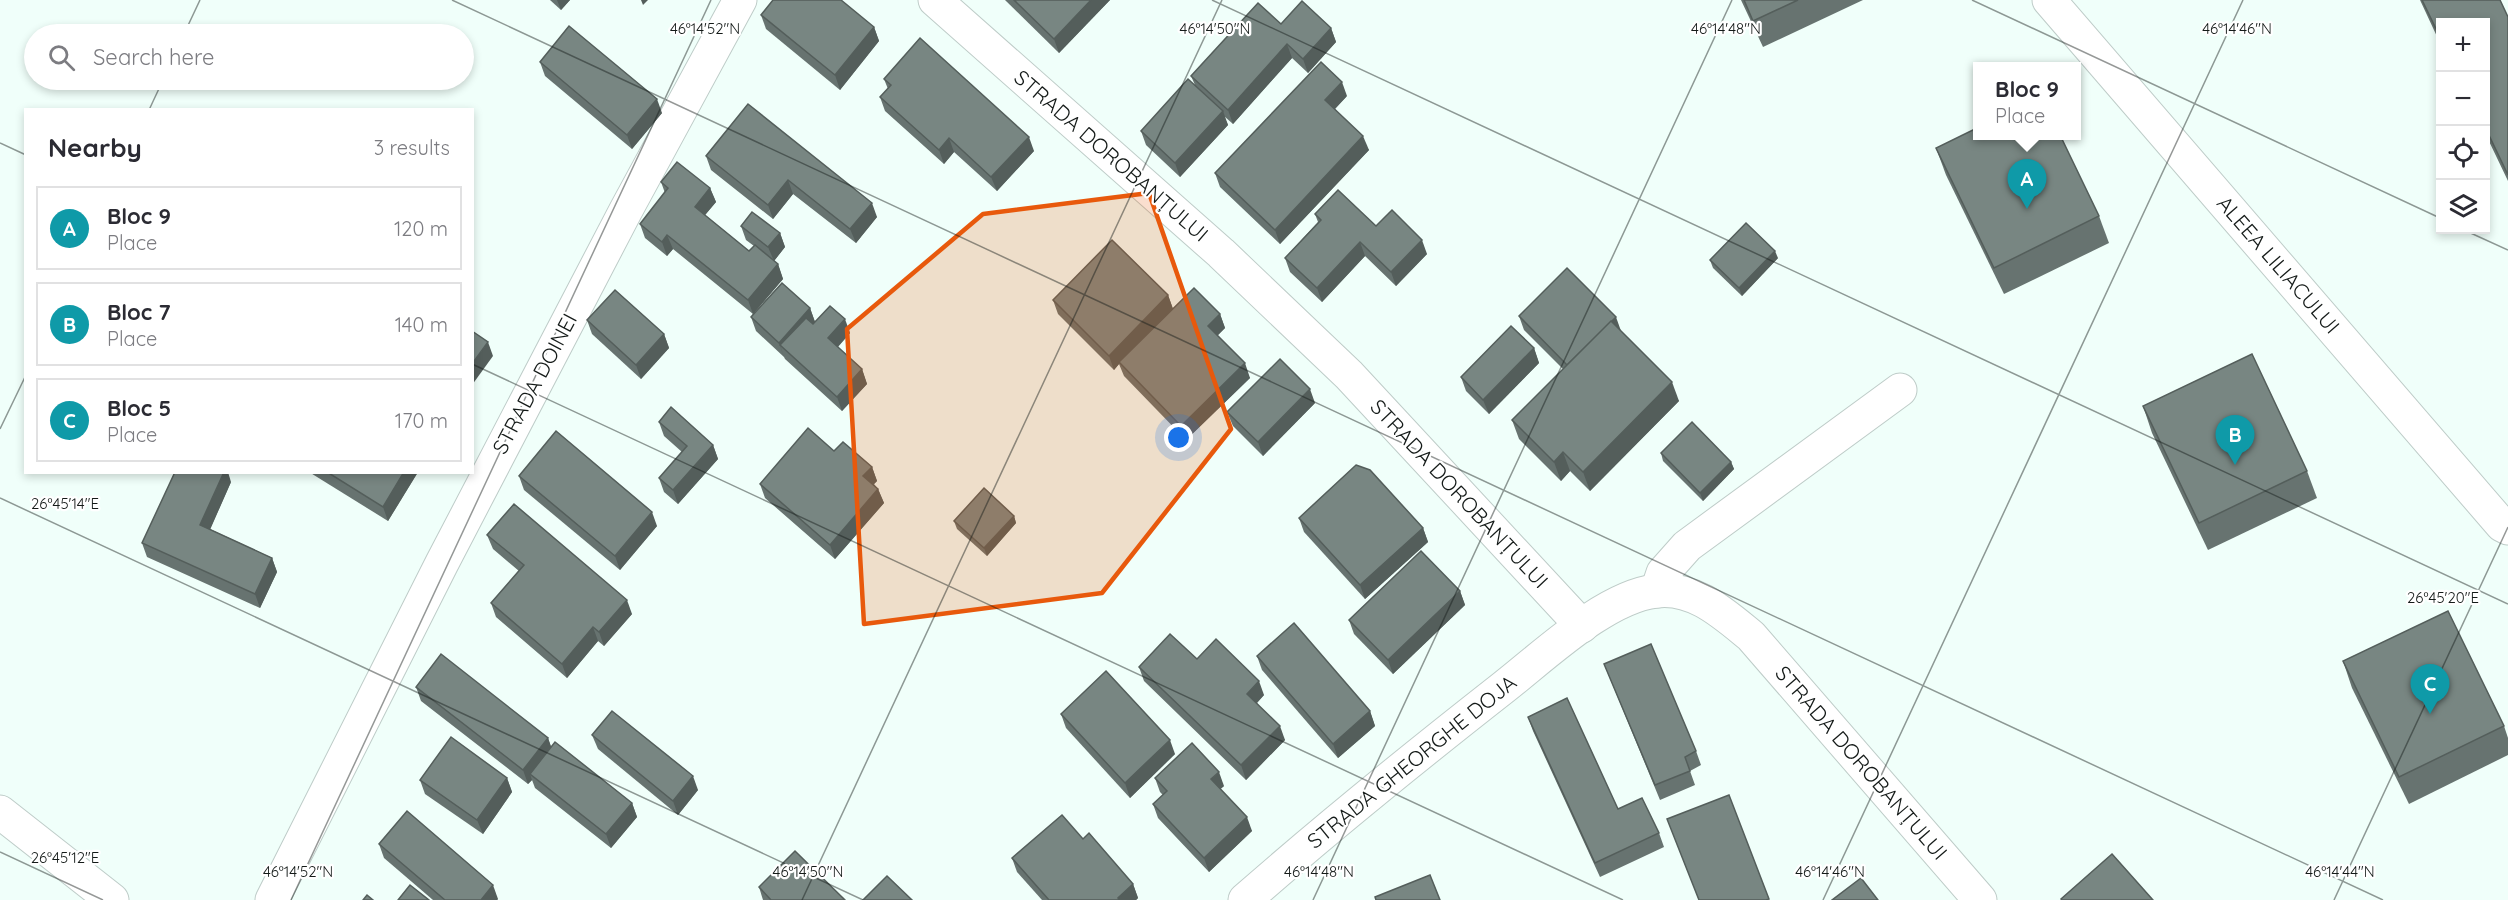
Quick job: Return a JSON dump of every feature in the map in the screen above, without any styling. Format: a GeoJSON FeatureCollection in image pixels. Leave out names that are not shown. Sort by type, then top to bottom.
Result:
{"type":"FeatureCollection","features":[{"type":"Feature","properties":{"kind":"street","name":"STRADA DOINEI"},"geometry":{"type":"LineString","coordinates":[[272,900],[464,521],[626,210],[740,0]]}},
{"type":"Feature","properties":{"kind":"street","name":"STRADA DOROBANȚULUI"},"geometry":{"type":"LineString","coordinates":[[935,0],[1221,253],[1349,375],[1582,626],[1620,601],[1657,591],[1689,594],[1722,612],[1751,636],[1980,900]]}},
{"type":"Feature","properties":{"kind":"street","name":"ALEEA LILIACULUI"},"geometry":{"type":"LineString","coordinates":[[2049,0],[2502,525],[2508,528]]}},
{"type":"Feature","properties":{"kind":"street"},"geometry":{"type":"LineString","coordinates":[[1657,591],[1663,573],[1687,546],[1900,390]]}},
{"type":"Feature","properties":{"kind":"street","name":"STRADA GHEORGHE DOJA"},"geometry":{"type":"LineString","coordinates":[[1245,900],[1385,780],[1582,626]]}},
{"type":"Feature","properties":{"kind":"street"},"geometry":{"type":"LineString","coordinates":[[0,812],[112,900]]}},
{"type":"Feature","properties":{"kind":"highlighted area"},"geometry":{"type":"Polygon","coordinates":[[[1149,193],[1231,429],[1102,593],[864,624],[847,329],[983,214],[1149,193]]]}},
{"type":"Feature","properties":{"kind":"building"},"geometry":{"type":"Polygon","coordinates":[[[773,0],[841,0],[874,27],[835,75],[761,15],[773,0]]]}},
{"type":"Feature","properties":{"kind":"building"},"geometry":{"type":"Polygon","coordinates":[[[1014,0],[1091,0],[1054,39],[1014,0]]]}},
{"type":"Feature","properties":{"kind":"building"},"geometry":{"type":"Polygon","coordinates":[[[1744,0],[1798,0],[1753,21],[1744,0]]]}},
{"type":"Feature","properties":{"kind":"building"},"geometry":{"type":"Polygon","coordinates":[[[2422,0],[2500,0],[2508,17],[2508,175],[2490,137],[2490,18],[2436,18],[2436,29],[2422,0]]]}},
{"type":"Feature","properties":{"kind":"building"},"geometry":{"type":"Polygon","coordinates":[[[1302,1],[1331,28],[1303,59],[1287,44],[1228,110],[1191,76],[1258,3],[1281,24],[1302,1]]]}},
{"type":"Feature","properties":{"kind":"building"},"geometry":{"type":"Polygon","coordinates":[[[569,26],[657,99],[627,135],[540,62],[569,26]]]}},
{"type":"Feature","properties":{"kind":"building"},"geometry":{"type":"Polygon","coordinates":[[[920,38],[1029,137],[991,177],[949,138],[939,150],[880,97],[891,85],[884,79],[920,38]]]}},
{"type":"Feature","properties":{"kind":"building"},"geometry":{"type":"Polygon","coordinates":[[[1321,62],[1342,82],[1325,100],[1363,136],[1275,230],[1215,173],[1321,62]]]}},
{"type":"Feature","properties":{"kind":"building"},"geometry":{"type":"Polygon","coordinates":[[[1188,79],[1223,111],[1175,163],[1141,131],[1188,79]]]}},
{"type":"Feature","properties":{"kind":"building"},"geometry":{"type":"Polygon","coordinates":[[[748,104],[872,203],[850,229],[788,180],[768,205],[706,156],[748,104]]]}},
{"type":"Feature","properties":{"kind":"building"},"geometry":{"type":"Polygon","coordinates":[[[1973,130],[1973,140],[2062,140],[2099,216],[1994,268],[1936,148],[1973,130]]]}},
{"type":"Feature","properties":{"kind":"building"},"geometry":{"type":"Polygon","coordinates":[[[677,162],[710,188],[695,207],[749,251],[755,245],[778,264],[748,300],[667,235],[662,242],[640,224],[668,188],[661,182],[677,162]]]}},
{"type":"Feature","properties":{"kind":"building"},"geometry":{"type":"Polygon","coordinates":[[[1338,190],[1376,226],[1392,210],[1422,240],[1391,272],[1360,242],[1317,288],[1285,258],[1321,220],[1315,214],[1338,190]]]}},
{"type":"Feature","properties":{"kind":"building"},"geometry":{"type":"Polygon","coordinates":[[[752,212],[780,233],[768,247],[741,226],[752,212]]]}},
{"type":"Feature","properties":{"kind":"building"},"geometry":{"type":"Polygon","coordinates":[[[1746,223],[1775,251],[1739,288],[1710,260],[1746,223]]]}},
{"type":"Feature","properties":{"kind":"building"},"geometry":{"type":"Polygon","coordinates":[[[1112,240],[1168,295],[1109,356],[1053,300],[1112,240]]]}},
{"type":"Feature","properties":{"kind":"building"},"geometry":{"type":"Polygon","coordinates":[[[1567,268],[1616,317],[1567,365],[1519,316],[1567,268]]]}},
{"type":"Feature","properties":{"kind":"building"},"geometry":{"type":"Polygon","coordinates":[[[782,283],[810,308],[779,343],[751,317],[782,283]]]}},
{"type":"Feature","properties":{"kind":"building"},"geometry":{"type":"Polygon","coordinates":[[[1194,288],[1220,314],[1208,326],[1245,363],[1181,426],[1119,362],[1194,288]]]}},
{"type":"Feature","properties":{"kind":"building"},"geometry":{"type":"Polygon","coordinates":[[[615,290],[664,334],[636,365],[587,320],[615,290]]]}},
{"type":"Feature","properties":{"kind":"building"},"geometry":{"type":"Polygon","coordinates":[[[830,306],[845,319],[828,338],[862,369],[837,397],[780,345],[806,318],[813,324],[830,306]]]}},
{"type":"Feature","properties":{"kind":"building"},"geometry":{"type":"Polygon","coordinates":[[[1611,321],[1672,382],[1583,472],[1563,452],[1554,462],[1512,420],[1611,321]]]}},
{"type":"Feature","properties":{"kind":"building"},"geometry":{"type":"Polygon","coordinates":[[[1511,326],[1534,348],[1483,400],[1461,377],[1511,326]]]}},
{"type":"Feature","properties":{"kind":"building"},"geometry":{"type":"Polygon","coordinates":[[[474,332],[488,342],[474,361],[474,332]]]}},
{"type":"Feature","properties":{"kind":"building"},"geometry":{"type":"Polygon","coordinates":[[[2252,354],[2307,471],[2199,523],[2143,406],[2252,354]]]}},
{"type":"Feature","properties":{"kind":"building"},"geometry":{"type":"Polygon","coordinates":[[[1280,359],[1310,389],[1258,442],[1227,412],[1280,359]]]}},
{"type":"Feature","properties":{"kind":"building"},"geometry":{"type":"Polygon","coordinates":[[[671,407],[713,445],[673,490],[659,478],[687,446],[659,422],[671,407]]]}},
{"type":"Feature","properties":{"kind":"building"},"geometry":{"type":"Polygon","coordinates":[[[1692,422],[1731,462],[1700,493],[1661,453],[1692,422]]]}},
{"type":"Feature","properties":{"kind":"building"},"geometry":{"type":"Polygon","coordinates":[[[808,428],[834,451],[843,442],[872,467],[863,476],[878,489],[830,545],[760,484],[808,428]]]}},
{"type":"Feature","properties":{"kind":"building"},"geometry":{"type":"Polygon","coordinates":[[[556,431],[652,512],[615,556],[519,476],[556,431]]]}},
{"type":"Feature","properties":{"kind":"building"},"geometry":{"type":"Polygon","coordinates":[[[1356,465],[1370,470],[1423,528],[1360,585],[1299,518],[1356,465]]]}},
{"type":"Feature","properties":{"kind":"building"},"geometry":{"type":"Polygon","coordinates":[[[174,474],[223,474],[200,525],[272,558],[255,594],[142,543],[174,474]]]}},
{"type":"Feature","properties":{"kind":"building"},"geometry":{"type":"Polygon","coordinates":[[[330,474],[403,474],[383,507],[330,474]]]}},
{"type":"Feature","properties":{"kind":"building"},"geometry":{"type":"Polygon","coordinates":[[[984,488],[1014,516],[984,548],[954,521],[984,488]]]}},
{"type":"Feature","properties":{"kind":"building"},"geometry":{"type":"Polygon","coordinates":[[[514,504],[627,600],[599,632],[593,627],[562,664],[491,603],[524,565],[487,535],[514,504]]]}},
{"type":"Feature","properties":{"kind":"building"},"geometry":{"type":"Polygon","coordinates":[[[1421,551],[1460,591],[1388,660],[1349,620],[1421,551]]]}},
{"type":"Feature","properties":{"kind":"building"},"geometry":{"type":"Polygon","coordinates":[[[2448,611],[2504,726],[2399,777],[2343,661],[2448,611]]]}},
{"type":"Feature","properties":{"kind":"building"},"geometry":{"type":"Polygon","coordinates":[[[1294,623],[1370,711],[1333,744],[1257,656],[1294,623]]]}},
{"type":"Feature","properties":{"kind":"building"},"geometry":{"type":"Polygon","coordinates":[[[1170,634],[1197,659],[1216,639],[1259,681],[1247,694],[1280,726],[1241,765],[1139,667],[1170,634]]]}},
{"type":"Feature","properties":{"kind":"building"},"geometry":{"type":"Polygon","coordinates":[[[1651,644],[1696,751],[1685,757],[1690,771],[1655,785],[1604,664],[1651,644]]]}},
{"type":"Feature","properties":{"kind":"building"},"geometry":{"type":"Polygon","coordinates":[[[441,654],[548,738],[523,770],[416,687],[441,654]]]}},
{"type":"Feature","properties":{"kind":"building"},"geometry":{"type":"Polygon","coordinates":[[[1106,671],[1170,740],[1125,783],[1061,714],[1106,671]]]}},
{"type":"Feature","properties":{"kind":"building"},"geometry":{"type":"Polygon","coordinates":[[[1567,698],[1618,809],[1642,798],[1659,833],[1595,863],[1528,717],[1567,698]]]}},
{"type":"Feature","properties":{"kind":"building"},"geometry":{"type":"Polygon","coordinates":[[[612,711],[693,776],[673,801],[592,735],[612,711]]]}},
{"type":"Feature","properties":{"kind":"building"},"geometry":{"type":"Polygon","coordinates":[[[451,737],[507,778],[477,820],[420,780],[451,737]]]}},
{"type":"Feature","properties":{"kind":"building"},"geometry":{"type":"Polygon","coordinates":[[[555,742],[632,803],[606,834],[530,774],[555,742]]]}},
{"type":"Feature","properties":{"kind":"building"},"geometry":{"type":"Polygon","coordinates":[[[1192,743],[1219,772],[1211,779],[1247,817],[1204,858],[1153,804],[1167,791],[1155,778],[1192,743]]]}},
{"type":"Feature","properties":{"kind":"building"},"geometry":{"type":"Polygon","coordinates":[[[1729,795],[1769,899],[1699,900],[1667,819],[1729,795]]]}},
{"type":"Feature","properties":{"kind":"building"},"geometry":{"type":"Polygon","coordinates":[[[407,811],[493,885],[481,900],[445,900],[379,844],[407,811]]]}},
{"type":"Feature","properties":{"kind":"building"},"geometry":{"type":"Polygon","coordinates":[[[1062,815],[1083,839],[1089,833],[1133,884],[1118,898],[1119,900],[1049,900],[1012,858],[1062,815]]]}},
{"type":"Feature","properties":{"kind":"building"},"geometry":{"type":"Polygon","coordinates":[[[795,851],[845,900],[771,900],[759,887],[795,851]]]}},
{"type":"Feature","properties":{"kind":"building"},"geometry":{"type":"Polygon","coordinates":[[[2112,854],[2153,900],[2061,899],[2112,854]]]}},
{"type":"Feature","properties":{"kind":"building"},"geometry":{"type":"Polygon","coordinates":[[[1430,875],[1440,900],[1376,900],[1375,897],[1430,875]]]}},
{"type":"Feature","properties":{"kind":"building"},"geometry":{"type":"Polygon","coordinates":[[[887,876],[912,900],[863,900],[887,876]]]}},
{"type":"Feature","properties":{"kind":"building"},"geometry":{"type":"Polygon","coordinates":[[[1861,878],[1878,900],[1832,900],[1861,878]]]}},
{"type":"Feature","properties":{"kind":"building"},"geometry":{"type":"Polygon","coordinates":[[[410,885],[429,900],[398,900],[410,885]]]}},
{"type":"Feature","properties":{"kind":"building"},"geometry":{"type":"Polygon","coordinates":[[[367,895],[373,900],[363,900],[367,895]]]}},
{"type":"Feature","properties":{"kind":"place","name":"Bloc 9"},"geometry":{"type":"Point","coordinates":[2027,209]}},
{"type":"Feature","properties":{"kind":"place","name":"Bloc 7"},"geometry":{"type":"Point","coordinates":[2235,465]}},
{"type":"Feature","properties":{"kind":"place","name":"Bloc 5"},"geometry":{"type":"Point","coordinates":[2430,714]}}]}
